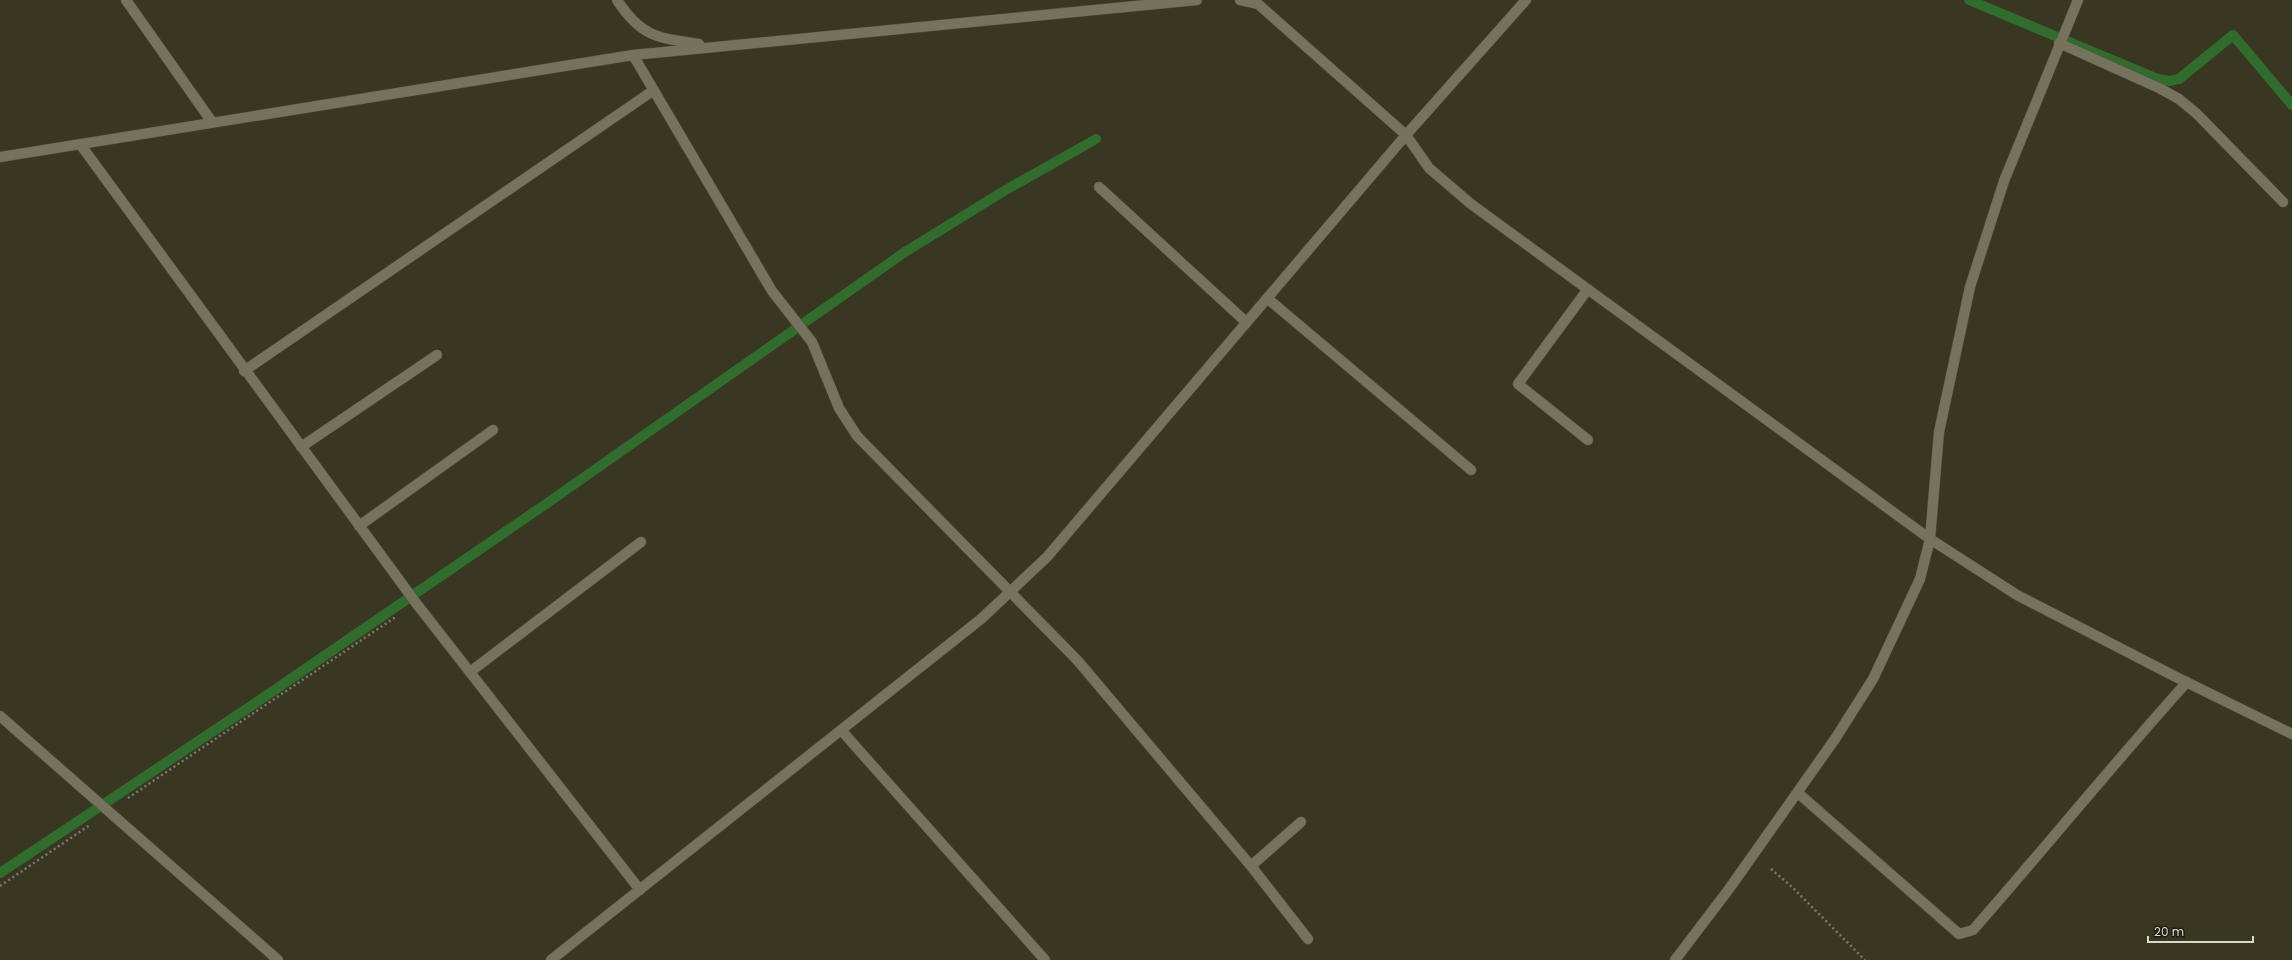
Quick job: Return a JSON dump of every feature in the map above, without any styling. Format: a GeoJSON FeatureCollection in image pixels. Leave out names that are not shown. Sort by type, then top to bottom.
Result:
{"type":"FeatureCollection","features":[{"type":"Feature","properties":{"kind":"street"},"geometry":{"type":"LineString","coordinates":[[126,0],[212,122]]}},
{"type":"Feature","properties":{"kind":"street"},"geometry":{"type":"LineString","coordinates":[[617,0],[631,20],[657,37],[715,46]]}},
{"type":"Feature","properties":{"kind":"street"},"geometry":{"type":"LineString","coordinates":[[0,157],[633,55],[1197,0]]}},
{"type":"Feature","properties":{"kind":"street"},"geometry":{"type":"LineString","coordinates":[[1240,0],[1258,4],[1406,135],[1429,168],[1459,194],[1930,539],[2017,595],[2292,734]]}},
{"type":"Feature","properties":{"kind":"street"},"geometry":{"type":"LineString","coordinates":[[552,960],[981,619],[1047,557],[1406,135],[1526,0]]}},
{"type":"Feature","properties":{"kind":"street"},"geometry":{"type":"LineString","coordinates":[[1675,960],[1798,793],[1873,678],[1920,579],[1930,539],[1939,432],[1970,287],[2004,181],[2059,43],[2078,0]]}},
{"type":"Feature","properties":{"kind":"street"},"geometry":{"type":"LineString","coordinates":[[2059,43],[2159,88],[2179,99],[2197,114],[2283,202]]}},
{"type":"Feature","properties":{"kind":"street"},"geometry":{"type":"LineString","coordinates":[[633,55],[772,291],[812,342],[839,408],[857,436],[1078,661],[1251,866],[1308,939]]}},
{"type":"Feature","properties":{"kind":"street"},"geometry":{"type":"LineString","coordinates":[[244,371],[654,90]]}},
{"type":"Feature","properties":{"kind":"street"},"geometry":{"type":"LineString","coordinates":[[80,144],[244,371],[416,603],[640,890]]}},
{"type":"Feature","properties":{"kind":"street"},"geometry":{"type":"LineString","coordinates":[[1099,187],[1246,322]]}},
{"type":"Feature","properties":{"kind":"street"},"geometry":{"type":"LineString","coordinates":[[1588,289],[1518,384],[1588,440]]}},
{"type":"Feature","properties":{"kind":"street"},"geometry":{"type":"LineString","coordinates":[[1267,298],[1471,470]]}},
{"type":"Feature","properties":{"kind":"street"},"geometry":{"type":"LineString","coordinates":[[301,448],[437,355]]}},
{"type":"Feature","properties":{"kind":"street"},"geometry":{"type":"LineString","coordinates":[[359,526],[492,430]]}},
{"type":"Feature","properties":{"kind":"street"},"geometry":{"type":"LineString","coordinates":[[470,672],[642,542]]}},
{"type":"Feature","properties":{"kind":"street"},"geometry":{"type":"LineString","coordinates":[[1798,793],[1958,934],[1973,930],[2055,837],[2118,759],[2187,682]]}},
{"type":"Feature","properties":{"kind":"street"},"geometry":{"type":"LineString","coordinates":[[0,716],[278,960]]}},
{"type":"Feature","properties":{"kind":"street"},"geometry":{"type":"LineString","coordinates":[[841,730],[1045,960]]}},
{"type":"Feature","properties":{"kind":"street"},"geometry":{"type":"LineString","coordinates":[[1251,866],[1301,822]]}},
{"type":"Feature","properties":{"kind":"path"},"geometry":{"type":"LineString","coordinates":[[0,886],[416,603]]}},
{"type":"Feature","properties":{"kind":"path"},"geometry":{"type":"LineString","coordinates":[[1754,854],[1792,887],[1865,960]]}},
{"type":"Feature","properties":{"kind":"waterway"},"geometry":{"type":"LineString","coordinates":[[1969,0],[2158,79],[2169,81],[2179,79],[2233,35],[2292,105]]}},
{"type":"Feature","properties":{"kind":"waterway"},"geometry":{"type":"LineString","coordinates":[[0,873],[257,702],[543,506],[905,252],[1004,191],[1096,139]]}}]}
